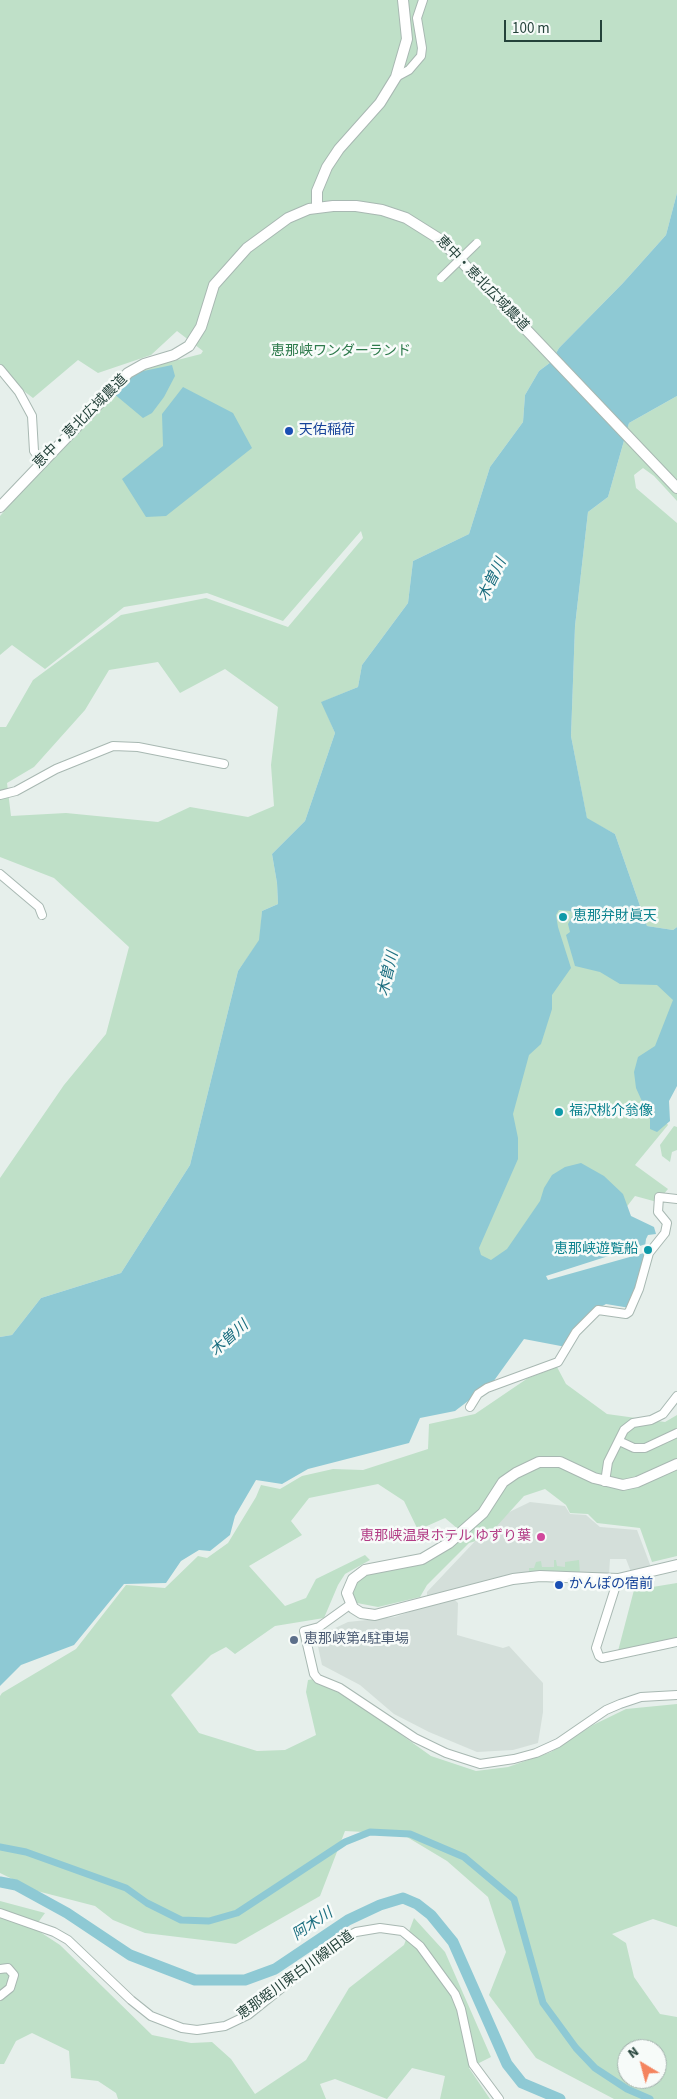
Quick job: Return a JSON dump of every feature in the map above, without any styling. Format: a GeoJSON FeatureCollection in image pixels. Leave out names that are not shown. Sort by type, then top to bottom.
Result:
{"type":"FeatureCollection","features":[{"type":"Feature","properties":{"kind":"street"},"geometry":{"type":"LineString","coordinates":[[317,208],[317,191],[327,167],[339,149],[380,103],[396,77],[407,39],[403,0]]}},
{"type":"Feature","properties":{"kind":"street"},"geometry":{"type":"LineString","coordinates":[[396,77],[409,70],[421,56],[422,48],[417,18],[423,0]]}},
{"type":"Feature","properties":{"kind":"street","name":"恵中・恵北広域農道"},"geometry":{"type":"LineString","coordinates":[[0,507],[128,373],[144,364],[174,355],[189,346],[201,327],[214,285],[246,248],[281,222],[317,208],[344,206],[371,208],[400,216],[421,226],[450,247],[677,488]]}},
{"type":"Feature","properties":{"kind":"street"},"geometry":{"type":"LineString","coordinates":[[441,278],[477,242]]}},
{"type":"Feature","properties":{"kind":"street"},"geometry":{"type":"LineString","coordinates":[[0,369],[19,392],[32,416],[34,451],[42,461]]}},
{"type":"Feature","properties":{"kind":"street"},"geometry":{"type":"LineString","coordinates":[[0,795],[16,791],[56,769],[113,746],[138,747],[224,764]]}},
{"type":"Feature","properties":{"kind":"street"},"geometry":{"type":"LineString","coordinates":[[0,874],[39,908],[42,915]]}},
{"type":"Feature","properties":{"kind":"street"},"geometry":{"type":"LineString","coordinates":[[470,1407],[478,1394],[487,1388],[558,1362],[576,1332],[598,1310],[626,1314],[629,1312],[640,1289],[649,1253],[665,1233],[667,1223],[658,1212],[658,1197],[677,1199]]}},
{"type":"Feature","properties":{"kind":"street"},"geometry":{"type":"LineString","coordinates":[[605,1482],[608,1462],[629,1426],[657,1418],[663,1414],[677,1396]]}},
{"type":"Feature","properties":{"kind":"street"},"geometry":{"type":"LineString","coordinates":[[619,1441],[634,1448],[645,1448],[677,1432]]}},
{"type":"Feature","properties":{"kind":"street"},"geometry":{"type":"LineString","coordinates":[[677,1464],[630,1484],[605,1482],[560,1462],[547,1461],[532,1465],[503,1482],[477,1520],[439,1550],[422,1558],[373,1567],[358,1575],[347,1588],[351,1604],[361,1613],[375,1615],[513,1579],[540,1576],[618,1579],[677,1565]]}},
{"type":"Feature","properties":{"kind":"street"},"geometry":{"type":"LineString","coordinates":[[618,1579],[596,1648],[598,1656],[602,1658],[677,1642]]}},
{"type":"Feature","properties":{"kind":"street"},"geometry":{"type":"LineString","coordinates":[[351,1604],[319,1627],[304,1631],[314,1674],[318,1679],[340,1688],[415,1738],[446,1753],[480,1764],[514,1759],[536,1753],[558,1743],[606,1710],[620,1704],[641,1697],[677,1694]]}},
{"type":"Feature","properties":{"kind":"street","name":"恵那蛭川東白川線旧道"},"geometry":{"type":"LineString","coordinates":[[0,1912],[21,1918],[68,1940],[131,2000],[151,2016],[182,2028],[197,2030],[225,2026],[248,2014],[344,1938],[356,1932],[380,1928],[402,1931],[420,1946],[455,1994],[461,2009],[473,2064],[499,2099]]}},
{"type":"Feature","properties":{"kind":"street"},"geometry":{"type":"LineString","coordinates":[[0,1969],[8,1968],[14,1975],[10,1988],[0,1996]]}},
{"type":"Feature","properties":{"kind":"shaded area"},"geometry":{"type":"Polygon","coordinates":[[[530,1502],[565,1506],[570,1514],[586,1515],[600,1527],[637,1530],[651,1567],[631,1572],[626,1559],[610,1559],[609,1575],[508,1575],[427,1597],[427,1592],[497,1518],[530,1502]]]}},
{"type":"Feature","properties":{"kind":"shaded area"},"geometry":{"type":"Polygon","coordinates":[[[452,1597],[458,1603],[457,1635],[503,1648],[509,1646],[543,1683],[543,1712],[538,1743],[513,1750],[477,1752],[429,1732],[394,1714],[360,1685],[322,1665],[316,1637],[348,1622],[395,1617],[452,1597]]]}},
{"type":"Feature","properties":{"kind":"green space","name":"恵那峡ワンダーランド"},"geometry":{"type":"Polygon","coordinates":[[[0,0],[677,0],[677,193],[666,235],[623,283],[559,348],[551,362],[539,371],[525,395],[523,422],[490,467],[469,534],[413,561],[408,603],[362,665],[358,687],[322,702],[335,733],[305,821],[272,854],[277,883],[278,904],[262,911],[260,940],[238,971],[190,1165],[121,1273],[41,1298],[12,1335],[0,1337],[0,1178],[64,1085],[106,1034],[129,947],[54,878],[0,857],[0,727],[6,727],[33,680],[121,615],[206,598],[288,627],[363,538],[361,531],[283,621],[207,593],[124,607],[45,669],[12,645],[0,655],[0,516],[35,476],[135,374],[146,368],[201,354],[203,351],[177,331],[151,355],[98,373],[78,360],[33,398],[0,373],[0,0]],[[158,662],[109,670],[85,710],[34,767],[7,783],[11,816],[66,813],[158,822],[190,807],[248,817],[274,806],[271,765],[278,707],[225,669],[180,693],[158,662]]]}},
{"type":"Feature","properties":{"kind":"green space"},"geometry":{"type":"Polygon","coordinates":[[[677,396],[677,501],[654,476],[643,468],[634,475],[636,488],[677,523],[677,927],[673,930],[647,926],[615,834],[587,819],[571,736],[575,626],[588,512],[608,497],[629,423],[677,396]]]}},
{"type":"Feature","properties":{"kind":"green space"},"geometry":{"type":"Polygon","coordinates":[[[546,900],[581,904],[677,990],[644,1088],[668,1125],[635,1165],[668,1189],[657,1202],[635,1196],[625,1209],[500,1270],[468,1256],[501,1114],[546,900]]]}},
{"type":"Feature","properties":{"kind":"green space"},"geometry":{"type":"Polygon","coordinates":[[[674,1126],[677,1127],[677,1150],[672,1152],[670,1162],[662,1156],[660,1145],[674,1126]]]}},
{"type":"Feature","properties":{"kind":"green space"},"geometry":{"type":"Polygon","coordinates":[[[557,1367],[566,1384],[607,1414],[665,1422],[677,1415],[677,1556],[652,1562],[640,1528],[597,1523],[588,1514],[570,1513],[566,1505],[545,1489],[524,1496],[486,1538],[469,1543],[427,1585],[420,1597],[378,1607],[357,1603],[351,1594],[356,1581],[373,1570],[423,1562],[465,1535],[445,1518],[418,1530],[404,1501],[378,1484],[309,1498],[291,1521],[302,1535],[249,1566],[285,1606],[306,1598],[316,1579],[365,1555],[370,1560],[345,1574],[338,1585],[324,1618],[275,1626],[235,1654],[226,1647],[211,1655],[171,1695],[199,1733],[257,1751],[285,1750],[316,1735],[306,1692],[308,1680],[314,1679],[340,1691],[431,1756],[476,1771],[508,1767],[551,1752],[593,1725],[626,1709],[677,1704],[677,1927],[653,1919],[612,1934],[626,1943],[634,1977],[660,2014],[677,2017],[677,2099],[614,2099],[536,2058],[489,1995],[506,1952],[488,1897],[447,1861],[402,1834],[345,1831],[320,1896],[236,1944],[145,1933],[113,1920],[95,1906],[37,1891],[0,1873],[0,1696],[2,1693],[76,1649],[126,1585],[165,1588],[198,1556],[207,1558],[228,1543],[256,1497],[261,1485],[280,1489],[302,1476],[333,1469],[363,1470],[428,1449],[429,1424],[475,1414],[528,1378],[557,1367]]]}},
{"type":"Feature","properties":{"kind":"green space"},"geometry":{"type":"Polygon","coordinates":[[[554,1560],[556,1560],[557,1566],[565,1567],[565,1562],[579,1560],[580,1574],[529,1572],[529,1568],[534,1568],[536,1562],[541,1561],[542,1567],[554,1567],[554,1560]]]}},
{"type":"Feature","properties":{"kind":"green space"},"geometry":{"type":"Polygon","coordinates":[[[677,1583],[677,1639],[618,1651],[634,1590],[677,1583]]]}},
{"type":"Feature","properties":{"kind":"green space"},"geometry":{"type":"Polygon","coordinates":[[[0,1901],[45,1913],[34,1928],[60,1945],[152,2035],[191,2043],[212,2042],[231,2059],[255,2094],[306,2060],[349,1988],[404,1945],[414,1918],[445,1952],[491,2057],[469,2068],[490,2099],[440,2099],[445,2076],[412,2068],[387,2099],[335,2079],[320,2084],[326,2099],[118,2099],[116,2093],[98,2081],[71,2078],[69,2051],[32,2033],[16,2041],[4,2064],[0,2064],[0,1901]]]}},
{"type":"Feature","properties":{"kind":"water","name":"木曽川"},"geometry":{"type":"Polygon","coordinates":[[[677,193],[677,396],[629,423],[608,497],[588,512],[575,626],[571,736],[587,818],[615,834],[647,926],[673,930],[677,927],[677,1086],[669,1101],[670,1121],[657,1132],[650,1129],[650,1119],[636,1088],[634,1072],[638,1057],[655,1046],[673,1000],[657,985],[620,984],[600,972],[575,966],[566,935],[570,932],[568,924],[574,913],[559,910],[556,915],[558,927],[571,968],[552,995],[552,1009],[541,1044],[529,1055],[513,1114],[518,1138],[518,1159],[479,1248],[481,1255],[491,1260],[507,1249],[540,1201],[544,1188],[552,1175],[565,1167],[581,1163],[604,1176],[623,1194],[631,1216],[654,1227],[656,1234],[648,1235],[646,1239],[642,1270],[630,1308],[606,1304],[597,1309],[566,1347],[524,1339],[493,1382],[455,1411],[420,1418],[409,1443],[308,1469],[282,1484],[256,1480],[235,1516],[230,1535],[210,1551],[199,1550],[181,1561],[166,1583],[124,1584],[74,1645],[21,1665],[0,1686],[0,1337],[12,1335],[41,1298],[121,1273],[190,1165],[238,971],[259,940],[262,911],[278,904],[277,883],[272,854],[305,821],[335,733],[321,702],[358,687],[362,665],[408,603],[413,561],[469,534],[490,467],[523,422],[525,395],[539,371],[551,362],[559,348],[623,283],[666,235],[677,193]]]}},
{"type":"Feature","properties":{"kind":"water"},"geometry":{"type":"Polygon","coordinates":[[[172,365],[175,376],[164,397],[152,413],[143,418],[113,393],[134,373],[172,365]]]}},
{"type":"Feature","properties":{"kind":"water"},"geometry":{"type":"Polygon","coordinates":[[[183,387],[233,413],[252,448],[166,516],[146,517],[122,479],[163,446],[162,414],[183,387]]]}},
{"type":"Feature","properties":{"kind":"pier"},"geometry":{"type":"Polygon","coordinates":[[[646,1244],[644,1253],[548,1280],[546,1276],[646,1244]]]}},
{"type":"Feature","properties":{"kind":"waterway"},"geometry":{"type":"LineString","coordinates":[[0,1847],[26,1852],[126,1888],[147,1903],[181,1920],[209,1921],[237,1913],[345,1842],[370,1832],[410,1834],[464,1857],[514,1899],[543,2003],[576,2048],[595,2068],[627,2089],[650,2099]]}},
{"type":"Feature","properties":{"kind":"waterway","name":"阿木川"},"geometry":{"type":"LineString","coordinates":[[0,1882],[16,1885],[67,1913],[130,1955],[195,1980],[245,1980],[275,1969],[348,1920],[380,1905],[403,1898],[417,1904],[431,1915],[453,1942],[507,2064],[522,2083],[560,2099]]}},
{"type":"Feature","properties":{"kind":"place","name":"天佑稲荷"},"geometry":{"type":"Point","coordinates":[289,431]}},
{"type":"Feature","properties":{"kind":"place","name":"恵那弁財眞天"},"geometry":{"type":"Point","coordinates":[563,917]}},
{"type":"Feature","properties":{"kind":"place","name":"福沢桃介翁像"},"geometry":{"type":"Point","coordinates":[559,1112]}},
{"type":"Feature","properties":{"kind":"place","name":"恵那峡遊覧船"},"geometry":{"type":"Point","coordinates":[648,1250]}},
{"type":"Feature","properties":{"kind":"place","name":"恵那峡温泉ホテル ゆずり葉"},"geometry":{"type":"Point","coordinates":[541,1537]}},
{"type":"Feature","properties":{"kind":"place","name":"かんぽの宿前"},"geometry":{"type":"Point","coordinates":[559,1585]}},
{"type":"Feature","properties":{"kind":"place","name":"恵那峡第4駐車場"},"geometry":{"type":"Point","coordinates":[294,1640]}}]}
